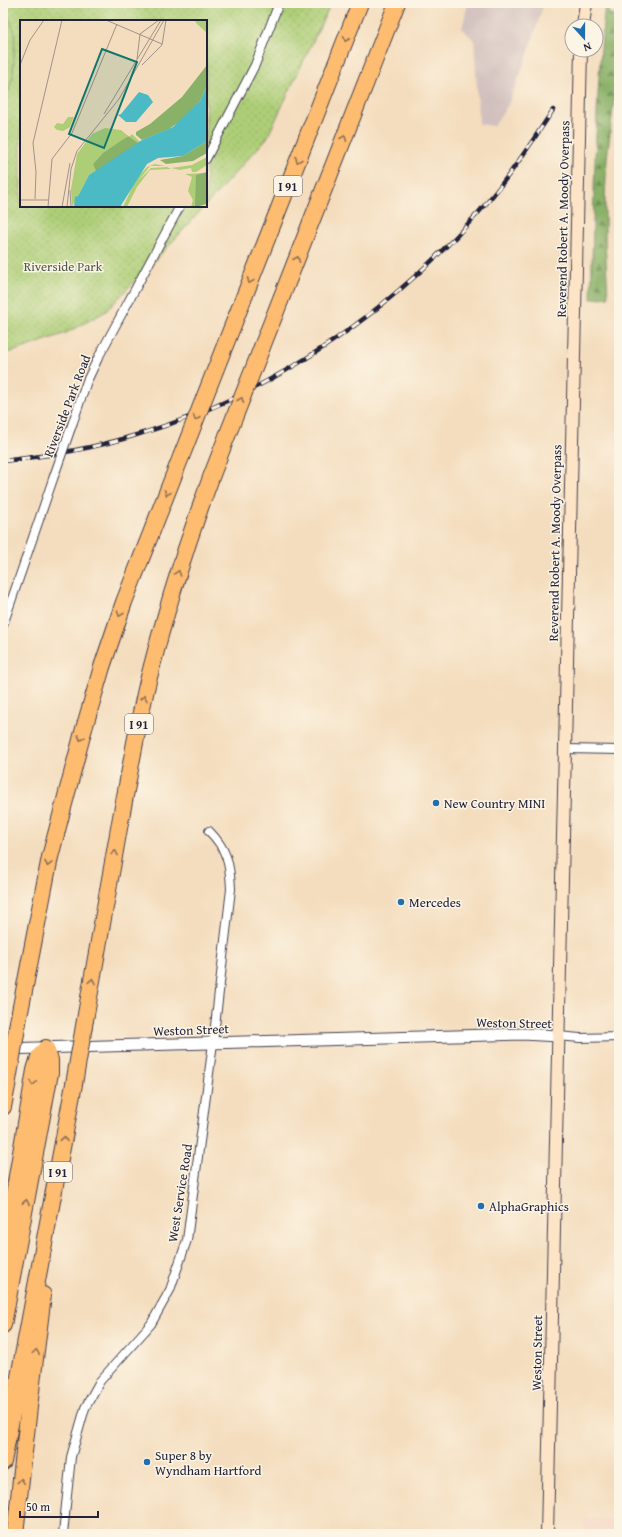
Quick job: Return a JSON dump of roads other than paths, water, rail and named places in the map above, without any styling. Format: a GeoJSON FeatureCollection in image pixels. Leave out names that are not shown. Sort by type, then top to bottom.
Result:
{"type":"FeatureCollection","features":[{"type":"Feature","properties":{"kind":"highway","name":"I 91"},"geometry":{"type":"LineString","coordinates":[[3,1107],[50,857],[83,732],[124,602],[360,3]]}},
{"type":"Feature","properties":{"kind":"highway","name":"I 91"},"geometry":{"type":"LineString","coordinates":[[3,1462],[74,1084],[132,757],[148,681],[188,542],[207,487],[397,3]]}},
{"type":"Feature","properties":{"kind":"highway"},"geometry":{"type":"LineString","coordinates":[[3,1259],[35,1070],[39,1057],[46,1048]]}},
{"type":"Feature","properties":{"kind":"highway"},"geometry":{"type":"LineString","coordinates":[[3,1325],[50,1074],[50,1060],[46,1048]]}},
{"type":"Feature","properties":{"kind":"highway"},"geometry":{"type":"LineString","coordinates":[[15,1534],[29,1407],[43,1301],[41,1260]]}},
{"type":"Feature","properties":{"kind":"main road"},"geometry":{"type":"LineString","coordinates":[[584,18],[586,3]]}},
{"type":"Feature","properties":{"kind":"main road","name":"Reverend Robert A. Moody Overpass"},"geometry":{"type":"LineString","coordinates":[[558,1036],[581,58]]}},
{"type":"Feature","properties":{"kind":"main road","name":"Weston Street"},"geometry":{"type":"LineString","coordinates":[[547,1534],[558,1036]]}},
{"type":"Feature","properties":{"kind":"street"},"geometry":{"type":"LineString","coordinates":[[207,157],[255,66],[279,3]]}},
{"type":"Feature","properties":{"kind":"street","name":"Riverside Park Road"},"geometry":{"type":"LineString","coordinates":[[3,625],[87,381],[179,207]]}},
{"type":"Feature","properties":{"kind":"street"},"geometry":{"type":"LineString","coordinates":[[564,749],[619,750]]}},
{"type":"Feature","properties":{"kind":"street","name":"West Service Road"},"geometry":{"type":"LineString","coordinates":[[63,1534],[71,1457],[85,1408],[100,1381],[151,1324],[170,1290],[187,1240],[213,1043],[231,889],[228,859],[223,848],[209,831]]}},
{"type":"Feature","properties":{"kind":"street","name":"Weston Street"},"geometry":{"type":"LineString","coordinates":[[3,1049],[522,1034],[558,1036]]}},
{"type":"Feature","properties":{"kind":"street"},"geometry":{"type":"LineString","coordinates":[[558,1036],[580,1038],[619,1037]]}},
{"type":"Feature","properties":{"kind":"railway"},"geometry":{"type":"LineString","coordinates":[[617,11],[619,7]]}},
{"type":"Feature","properties":{"kind":"railway"},"geometry":{"type":"LineString","coordinates":[[3,461],[101,445],[183,419],[231,399],[277,375],[322,348],[364,318],[405,285],[443,250],[479,212],[509,175],[553,110]]}},
{"type":"Feature","properties":{"kind":"place","name":"New Country MINI"},"geometry":{"type":"Point","coordinates":[436,803]}},
{"type":"Feature","properties":{"kind":"place","name":"Mercedes"},"geometry":{"type":"Point","coordinates":[401,902]}},
{"type":"Feature","properties":{"kind":"place","name":"AlphaGraphics"},"geometry":{"type":"Point","coordinates":[481,1206]}},
{"type":"Feature","properties":{"kind":"place","name":"Super 8 by Wyndham Hartford"},"geometry":{"type":"Point","coordinates":[147,1462]}},
{"type":"Feature","properties":{"kind":"park label","name":"Riverside Park"},"geometry":{"type":"Point","coordinates":[63,266]}}]}
